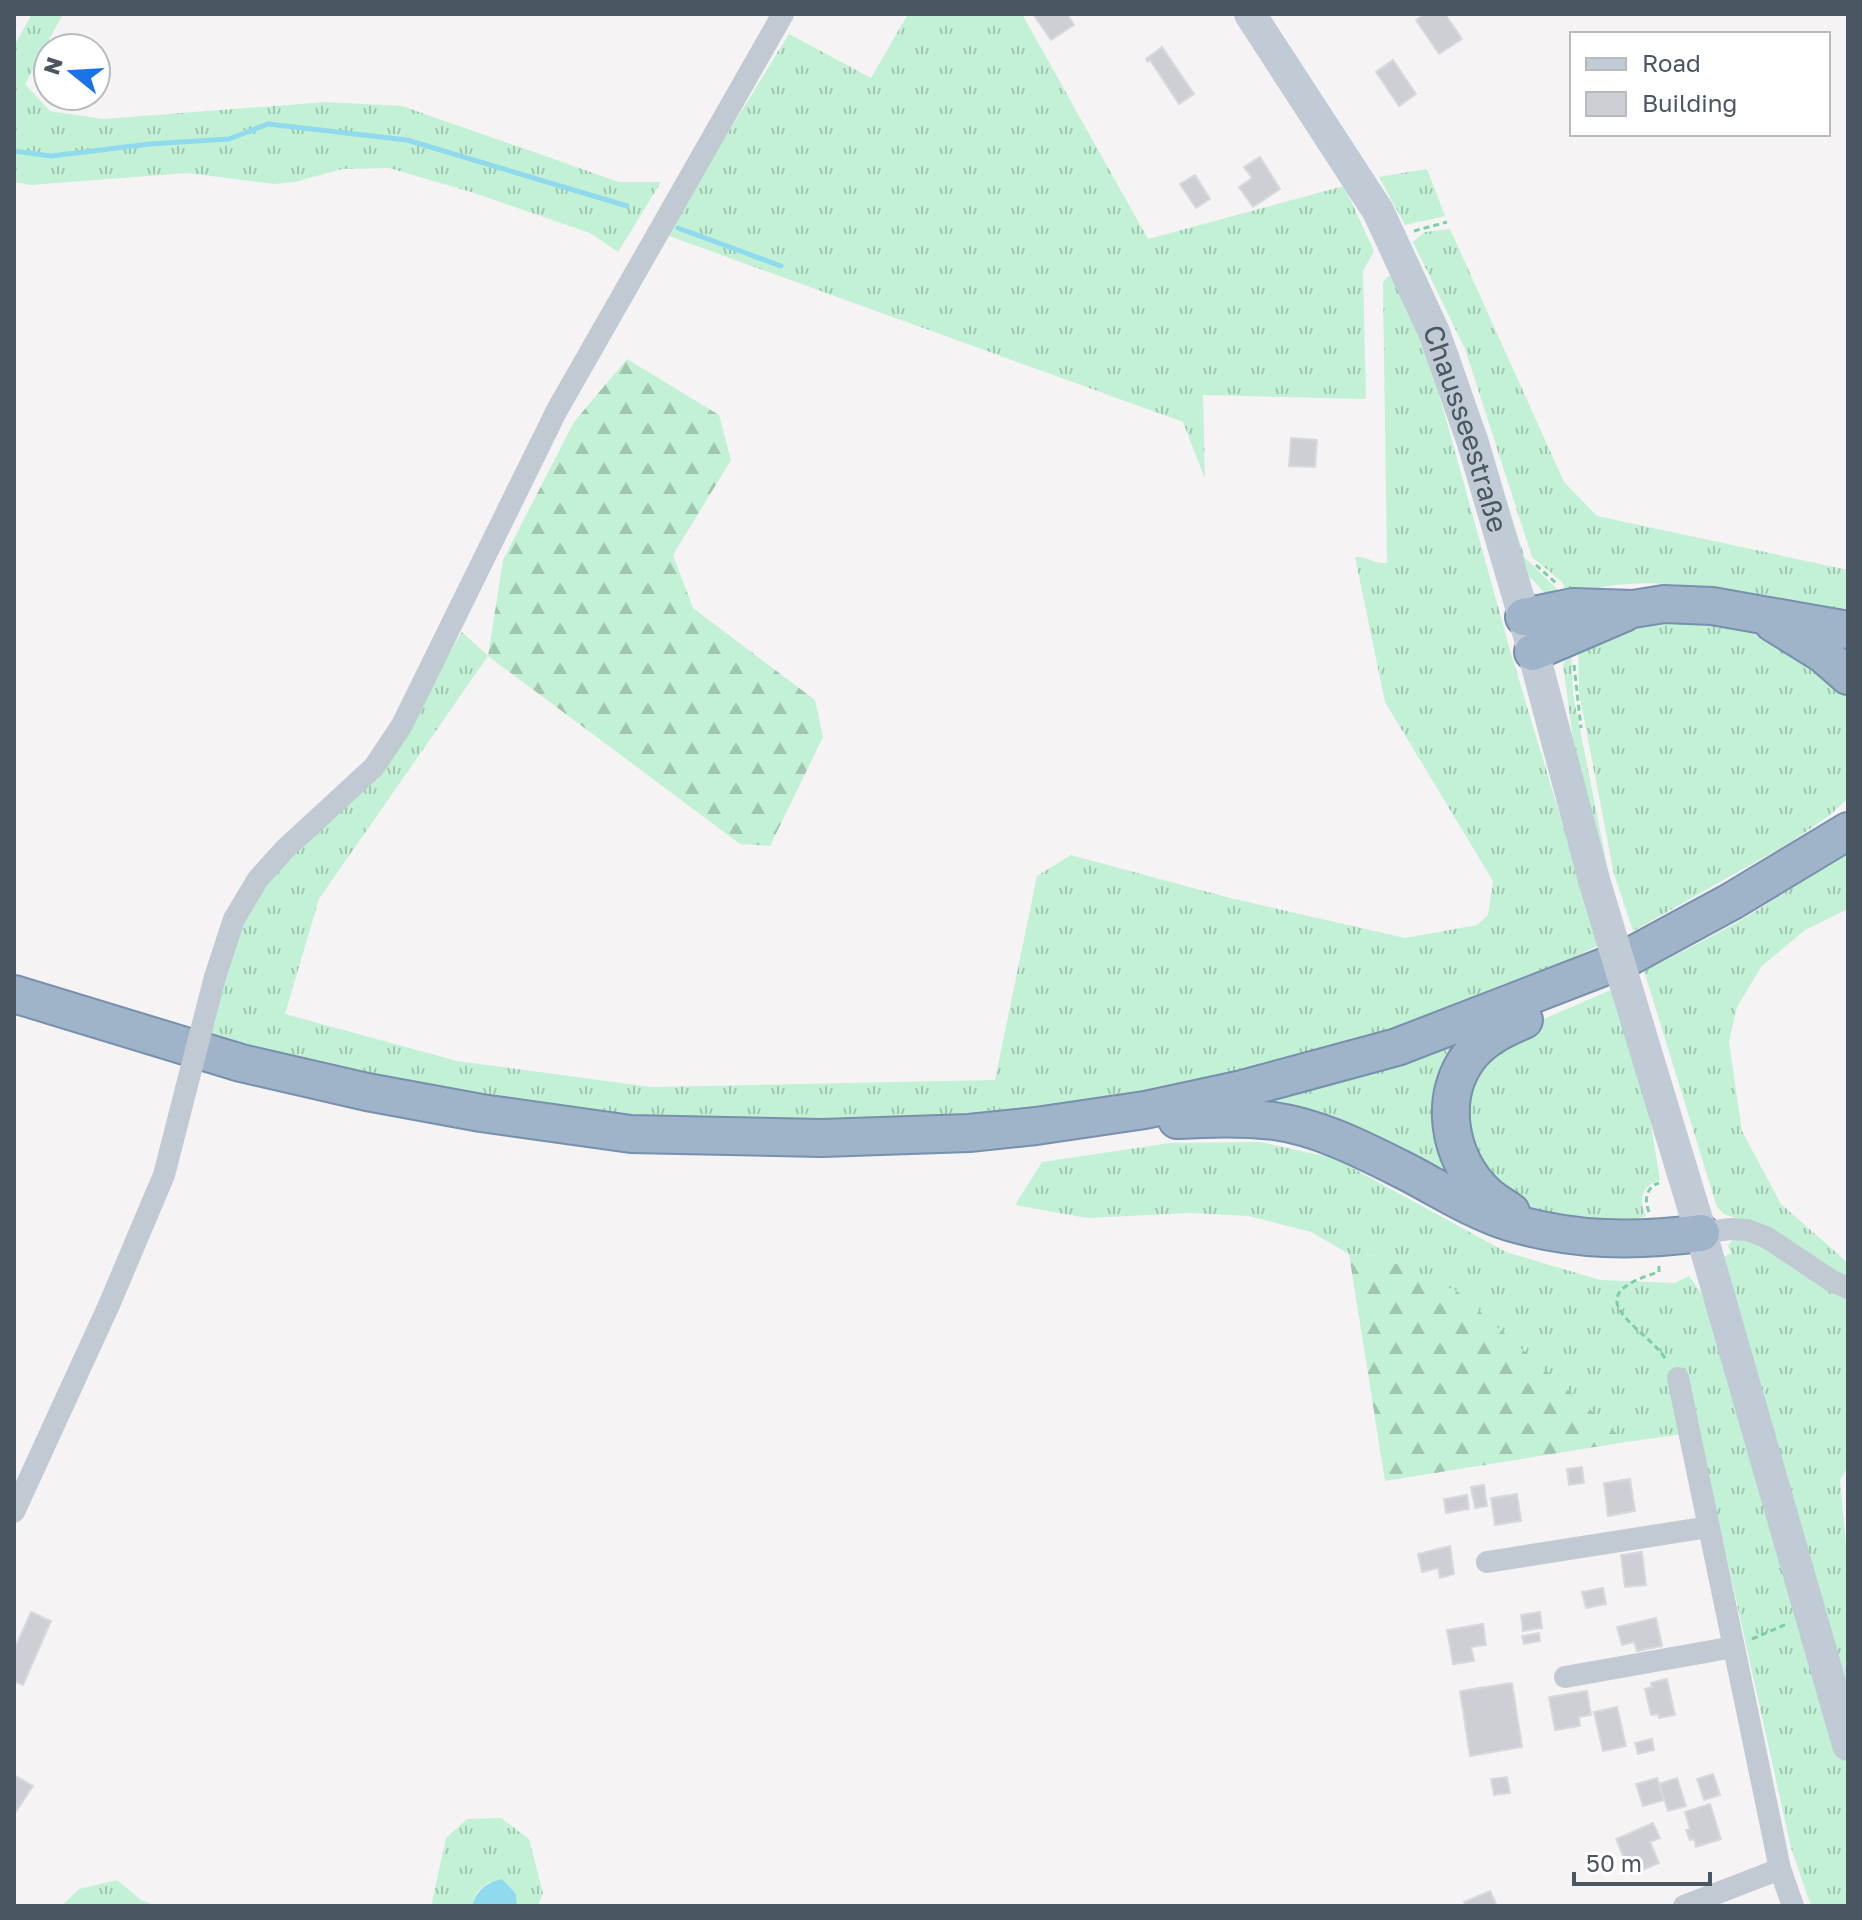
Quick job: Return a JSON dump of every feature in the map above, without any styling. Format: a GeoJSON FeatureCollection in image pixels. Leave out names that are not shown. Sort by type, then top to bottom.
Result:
{"type":"FeatureCollection","features":[{"type":"Feature","properties":{"kind":"highway"},"geometry":{"type":"LineString","coordinates":[[1524,617],[1573,607],[1633,609],[1664,604],[1757,614],[1848,630]]}},
{"type":"Feature","properties":{"kind":"highway"},"geometry":{"type":"LineString","coordinates":[[1533,652],[1633,609]]}},
{"type":"Feature","properties":{"kind":"highway"},"geometry":{"type":"LineString","coordinates":[[1757,614],[1823,654],[1848,676]]}},
{"type":"Feature","properties":{"kind":"highway"},"geometry":{"type":"LineString","coordinates":[[1732,901],[1768,864],[1848,808]]}},
{"type":"Feature","properties":{"kind":"highway"},"geometry":{"type":"LineString","coordinates":[[1036,1126],[1145,1110],[1242,1089],[1330,1066],[1453,1027],[1627,958],[1732,901],[1848,831]]}},
{"type":"Feature","properties":{"kind":"highway"},"geometry":{"type":"LineString","coordinates":[[1548,1232],[1485,1194],[1462,1165],[1453,1141],[1450,1116],[1457,1080],[1469,1056],[1483,1042],[1509,1026],[1562,1003],[1605,967]]}},
{"type":"Feature","properties":{"kind":"highway"},"geometry":{"type":"LineString","coordinates":[[14,994],[241,1063],[367,1092],[481,1113],[631,1134],[867,1137],[1222,1118],[1277,1122],[1318,1133],[1365,1152],[1506,1221],[1548,1232],[1594,1240],[1659,1239],[1701,1233]]}},
{"type":"Feature","properties":{"kind":"main road","name":"Chausseestraße"},"geometry":{"type":"LineString","coordinates":[[1250,14],[1378,211],[1434,332],[1473,443],[1524,617],[1594,880],[1701,1233],[1848,1745]]}},
{"type":"Feature","properties":{"kind":"street"},"geometry":{"type":"LineString","coordinates":[[14,1512],[109,1305],[164,1175],[215,977],[234,919],[258,879],[285,849],[374,767],[402,725],[557,410],[783,14]]}},
{"type":"Feature","properties":{"kind":"street"},"geometry":{"type":"LineString","coordinates":[[1701,1233],[1747,1230],[1766,1237],[1822,1275],[1848,1288]]}},
{"type":"Feature","properties":{"kind":"street"},"geometry":{"type":"LineString","coordinates":[[1678,1378],[1780,1869],[1793,1906]]}},
{"type":"Feature","properties":{"kind":"street"},"geometry":{"type":"LineString","coordinates":[[1487,1562],[1709,1527]]}},
{"type":"Feature","properties":{"kind":"street"},"geometry":{"type":"LineString","coordinates":[[1565,1677],[1734,1647]]}},
{"type":"Feature","properties":{"kind":"street"},"geometry":{"type":"LineString","coordinates":[[1684,1906],[1780,1869]]}},
{"type":"Feature","properties":{"kind":"path"},"geometry":{"type":"LineString","coordinates":[[1393,242],[1424,226],[1447,222]]}},
{"type":"Feature","properties":{"kind":"path"},"geometry":{"type":"LineString","coordinates":[[1678,1378],[1661,1351],[1624,1319],[1618,1307],[1619,1294],[1626,1284],[1659,1272],[1659,1239],[1647,1207],[1648,1191],[1652,1185],[1682,1175]]}},
{"type":"Feature","properties":{"kind":"path"},"geometry":{"type":"LineString","coordinates":[[1734,1647],[1810,1614]]}},
{"type":"Feature","properties":{"kind":"green space"},"geometry":{"type":"Polygon","coordinates":[[[32,14],[63,14],[53,32],[32,32],[32,71],[25,84],[32,92],[32,112],[57,112],[103,119],[326,102],[402,106],[619,182],[661,182],[618,252],[590,233],[389,168],[342,169],[295,182],[274,184],[188,173],[31,185],[14,182],[14,46],[32,14]]]}},
{"type":"Feature","properties":{"kind":"green space"},"geometry":{"type":"Polygon","coordinates":[[[908,14],[1022,14],[1148,239],[1344,186],[1374,251],[1363,271],[1366,399],[1203,395],[1205,479],[1183,422],[669,236],[686,201],[789,34],[871,78],[908,14]]]}},
{"type":"Feature","properties":{"kind":"green space"},"geometry":{"type":"Polygon","coordinates":[[[1427,169],[1445,216],[1405,225],[1379,177],[1427,169]]]}},
{"type":"Feature","properties":{"kind":"green space"},"geometry":{"type":"Polygon","coordinates":[[[1450,229],[1564,482],[1597,516],[1848,570],[1848,623],[1744,596],[1673,584],[1638,583],[1603,587],[1568,596],[1562,582],[1532,557],[1465,349],[1413,242],[1425,232],[1450,229]]]}},
{"type":"Feature","properties":{"kind":"green space"},"geometry":{"type":"Polygon","coordinates":[[[1409,245],[1458,351],[1525,558],[1558,590],[1559,596],[1545,593],[1526,573],[1409,245]]]}},
{"type":"Feature","properties":{"kind":"green space"},"geometry":{"type":"Polygon","coordinates":[[[1392,275],[1401,279],[1434,376],[1510,650],[1599,945],[1532,978],[1293,1067],[1007,1119],[662,1124],[473,1100],[206,1042],[231,945],[262,885],[338,810],[441,667],[462,632],[488,656],[319,899],[285,1014],[457,1061],[651,1087],[995,1080],[1037,876],[1071,855],[1230,898],[1405,938],[1477,925],[1488,915],[1493,881],[1385,702],[1355,557],[1387,563],[1383,283],[1392,275]]]}},
{"type":"Feature","properties":{"kind":"green space"},"geometry":{"type":"Polygon","coordinates":[[[627,359],[719,415],[731,460],[673,555],[693,608],[815,700],[823,737],[770,846],[740,844],[488,656],[503,560],[574,422],[627,359]]]}},
{"type":"Feature","properties":{"kind":"green space"},"geometry":{"type":"Polygon","coordinates":[[[1638,621],[1726,623],[1764,633],[1848,690],[1848,798],[1830,815],[1791,842],[1633,931],[1614,874],[1579,693],[1578,642],[1638,621]]]}},
{"type":"Feature","properties":{"kind":"green space"},"geometry":{"type":"Polygon","coordinates":[[[1571,646],[1573,694],[1609,875],[1579,783],[1563,665],[1571,646]]]}},
{"type":"Feature","properties":{"kind":"green space"},"geometry":{"type":"Polygon","coordinates":[[[1848,843],[1848,909],[1805,930],[1761,967],[1737,1007],[1729,1042],[1742,1131],[1781,1204],[1848,1263],[1848,1466],[1840,1480],[1848,1567],[1848,1716],[1720,1259],[1731,1253],[1728,1246],[1733,1239],[1735,1218],[1717,1207],[1644,971],[1725,929],[1776,898],[1848,843]]]}},
{"type":"Feature","properties":{"kind":"green space"},"geometry":{"type":"Polygon","coordinates":[[[1613,989],[1648,1107],[1660,1180],[1643,1194],[1646,1216],[1626,1222],[1583,1222],[1533,1210],[1488,1187],[1457,1124],[1488,1047],[1507,1035],[1613,989]]]}},
{"type":"Feature","properties":{"kind":"green space"},"geometry":{"type":"Polygon","coordinates":[[[1460,1036],[1464,1181],[1258,1112],[1256,1096],[1460,1036]]]}},
{"type":"Feature","properties":{"kind":"green space"},"geometry":{"type":"Polygon","coordinates":[[[1260,1142],[1334,1158],[1506,1252],[1600,1280],[1675,1283],[1689,1276],[1712,1317],[1848,1770],[1848,1906],[1811,1906],[1791,1848],[1699,1432],[1626,1442],[1548,1374],[1378,1256],[1349,1254],[1311,1232],[1249,1216],[1190,1213],[1087,1218],[1015,1205],[1042,1162],[1170,1143],[1260,1142]]]}},
{"type":"Feature","properties":{"kind":"green space"},"geometry":{"type":"Polygon","coordinates":[[[1349,1254],[1378,1256],[1457,1291],[1626,1442],[1385,1481],[1349,1254]]]}},
{"type":"Feature","properties":{"kind":"green space"},"geometry":{"type":"Polygon","coordinates":[[[501,1818],[529,1839],[543,1893],[538,1906],[517,1906],[516,1894],[489,1882],[477,1892],[472,1906],[431,1906],[446,1838],[467,1819],[501,1818]]]}},
{"type":"Feature","properties":{"kind":"green space"},"geometry":{"type":"Polygon","coordinates":[[[117,1880],[141,1900],[157,1906],[61,1906],[79,1889],[117,1880]]]}},
{"type":"Feature","properties":{"kind":"water"},"geometry":{"type":"Polygon","coordinates":[[[502,1879],[516,1894],[517,1906],[472,1906],[482,1888],[502,1879]]]}},
{"type":"Feature","properties":{"kind":"building"},"geometry":{"type":"Polygon","coordinates":[[[1033,14],[1067,14],[1074,25],[1051,40],[1033,14]]]}},
{"type":"Feature","properties":{"kind":"building"},"geometry":{"type":"Polygon","coordinates":[[[1425,14],[1445,14],[1462,39],[1439,54],[1416,20],[1425,14]]]}},
{"type":"Feature","properties":{"kind":"building"},"geometry":{"type":"Polygon","coordinates":[[[1162,47],[1194,94],[1179,104],[1150,60],[1148,62],[1146,59],[1162,47]]]}},
{"type":"Feature","properties":{"kind":"building"},"geometry":{"type":"Polygon","coordinates":[[[1393,60],[1416,94],[1399,106],[1376,72],[1393,60]]]}},
{"type":"Feature","properties":{"kind":"building"},"geometry":{"type":"Polygon","coordinates":[[[1260,157],[1280,189],[1253,207],[1239,187],[1252,178],[1244,167],[1260,157]]]}},
{"type":"Feature","properties":{"kind":"building"},"geometry":{"type":"Polygon","coordinates":[[[1195,175],[1210,199],[1196,208],[1180,184],[1195,175]]]}},
{"type":"Feature","properties":{"kind":"building"},"geometry":{"type":"Polygon","coordinates":[[[1291,438],[1317,440],[1315,467],[1289,466],[1291,438]]]}},
{"type":"Feature","properties":{"kind":"building"},"geometry":{"type":"Polygon","coordinates":[[[1582,1467],[1584,1483],[1569,1485],[1567,1469],[1582,1467]]]}},
{"type":"Feature","properties":{"kind":"building"},"geometry":{"type":"Polygon","coordinates":[[[1630,1479],[1635,1511],[1608,1516],[1604,1483],[1630,1479]]]}},
{"type":"Feature","properties":{"kind":"building"},"geometry":{"type":"Polygon","coordinates":[[[1484,1485],[1487,1506],[1475,1508],[1471,1487],[1484,1485]]]}},
{"type":"Feature","properties":{"kind":"building"},"geometry":{"type":"Polygon","coordinates":[[[1517,1494],[1521,1521],[1495,1525],[1491,1498],[1517,1494]]]}},
{"type":"Feature","properties":{"kind":"building"},"geometry":{"type":"Polygon","coordinates":[[[1467,1495],[1469,1509],[1446,1513],[1444,1499],[1467,1495]]]}},
{"type":"Feature","properties":{"kind":"building"},"geometry":{"type":"Polygon","coordinates":[[[1450,1546],[1454,1574],[1440,1578],[1438,1568],[1422,1572],[1418,1554],[1450,1546]]]}},
{"type":"Feature","properties":{"kind":"building"},"geometry":{"type":"Polygon","coordinates":[[[1642,1552],[1646,1585],[1625,1587],[1621,1555],[1642,1552]]]}},
{"type":"Feature","properties":{"kind":"building"},"geometry":{"type":"Polygon","coordinates":[[[1603,1588],[1606,1604],[1586,1608],[1582,1592],[1603,1588]]]}},
{"type":"Feature","properties":{"kind":"building"},"geometry":{"type":"Polygon","coordinates":[[[31,1612],[51,1621],[23,1685],[14,1681],[14,1650],[31,1612]]]}},
{"type":"Feature","properties":{"kind":"building"},"geometry":{"type":"Polygon","coordinates":[[[1540,1612],[1542,1628],[1523,1631],[1521,1615],[1540,1612]]]}},
{"type":"Feature","properties":{"kind":"building"},"geometry":{"type":"Polygon","coordinates":[[[1656,1618],[1662,1646],[1637,1651],[1634,1642],[1622,1645],[1617,1627],[1656,1618]]]}},
{"type":"Feature","properties":{"kind":"building"},"geometry":{"type":"Polygon","coordinates":[[[1483,1624],[1486,1645],[1471,1647],[1474,1661],[1453,1664],[1447,1630],[1483,1624]]]}},
{"type":"Feature","properties":{"kind":"building"},"geometry":{"type":"Polygon","coordinates":[[[1539,1633],[1540,1641],[1524,1644],[1522,1636],[1539,1633]]]}},
{"type":"Feature","properties":{"kind":"building"},"geometry":{"type":"Polygon","coordinates":[[[1667,1679],[1675,1715],[1659,1718],[1658,1714],[1651,1715],[1645,1689],[1652,1687],[1651,1683],[1667,1679]]]}},
{"type":"Feature","properties":{"kind":"building"},"geometry":{"type":"Polygon","coordinates":[[[1512,1683],[1522,1747],[1470,1756],[1460,1691],[1512,1683]]]}},
{"type":"Feature","properties":{"kind":"building"},"geometry":{"type":"Polygon","coordinates":[[[1587,1691],[1591,1715],[1579,1717],[1580,1726],[1555,1730],[1549,1697],[1587,1691]]]}},
{"type":"Feature","properties":{"kind":"building"},"geometry":{"type":"Polygon","coordinates":[[[1617,1707],[1626,1746],[1603,1751],[1594,1712],[1617,1707]]]}},
{"type":"Feature","properties":{"kind":"building"},"geometry":{"type":"Polygon","coordinates":[[[1652,1739],[1654,1750],[1638,1754],[1635,1743],[1652,1739]]]}},
{"type":"Feature","properties":{"kind":"building"},"geometry":{"type":"Polygon","coordinates":[[[1713,1774],[1720,1795],[1704,1800],[1697,1779],[1713,1774]]]}},
{"type":"Feature","properties":{"kind":"building"},"geometry":{"type":"Polygon","coordinates":[[[14,1775],[33,1786],[15,1813],[14,1812],[14,1775]]]}},
{"type":"Feature","properties":{"kind":"building"},"geometry":{"type":"Polygon","coordinates":[[[1507,1777],[1510,1793],[1494,1795],[1491,1779],[1507,1777]]]}},
{"type":"Feature","properties":{"kind":"building"},"geometry":{"type":"Polygon","coordinates":[[[1657,1778],[1664,1800],[1643,1806],[1636,1784],[1657,1778]]]}},
{"type":"Feature","properties":{"kind":"building"},"geometry":{"type":"Polygon","coordinates":[[[1677,1778],[1686,1806],[1668,1811],[1659,1784],[1677,1778]]]}},
{"type":"Feature","properties":{"kind":"building"},"geometry":{"type":"Polygon","coordinates":[[[1710,1804],[1721,1839],[1696,1847],[1686,1830],[1690,1829],[1685,1812],[1710,1804]]]}},
{"type":"Feature","properties":{"kind":"building"},"geometry":{"type":"Polygon","coordinates":[[[1653,1823],[1660,1838],[1650,1842],[1659,1863],[1631,1875],[1616,1839],[1653,1823]]]}},
{"type":"Feature","properties":{"kind":"building"},"geometry":{"type":"Polygon","coordinates":[[[1490,1891],[1497,1906],[1466,1906],[1464,1902],[1490,1891]]]}},
{"type":"Feature","properties":{"kind":"waterway"},"geometry":{"type":"LineString","coordinates":[[14,151],[51,156],[150,144],[229,139],[268,124],[407,140],[627,206]]}},
{"type":"Feature","properties":{"kind":"waterway"},"geometry":{"type":"LineString","coordinates":[[678,228],[781,266]]}}]}
